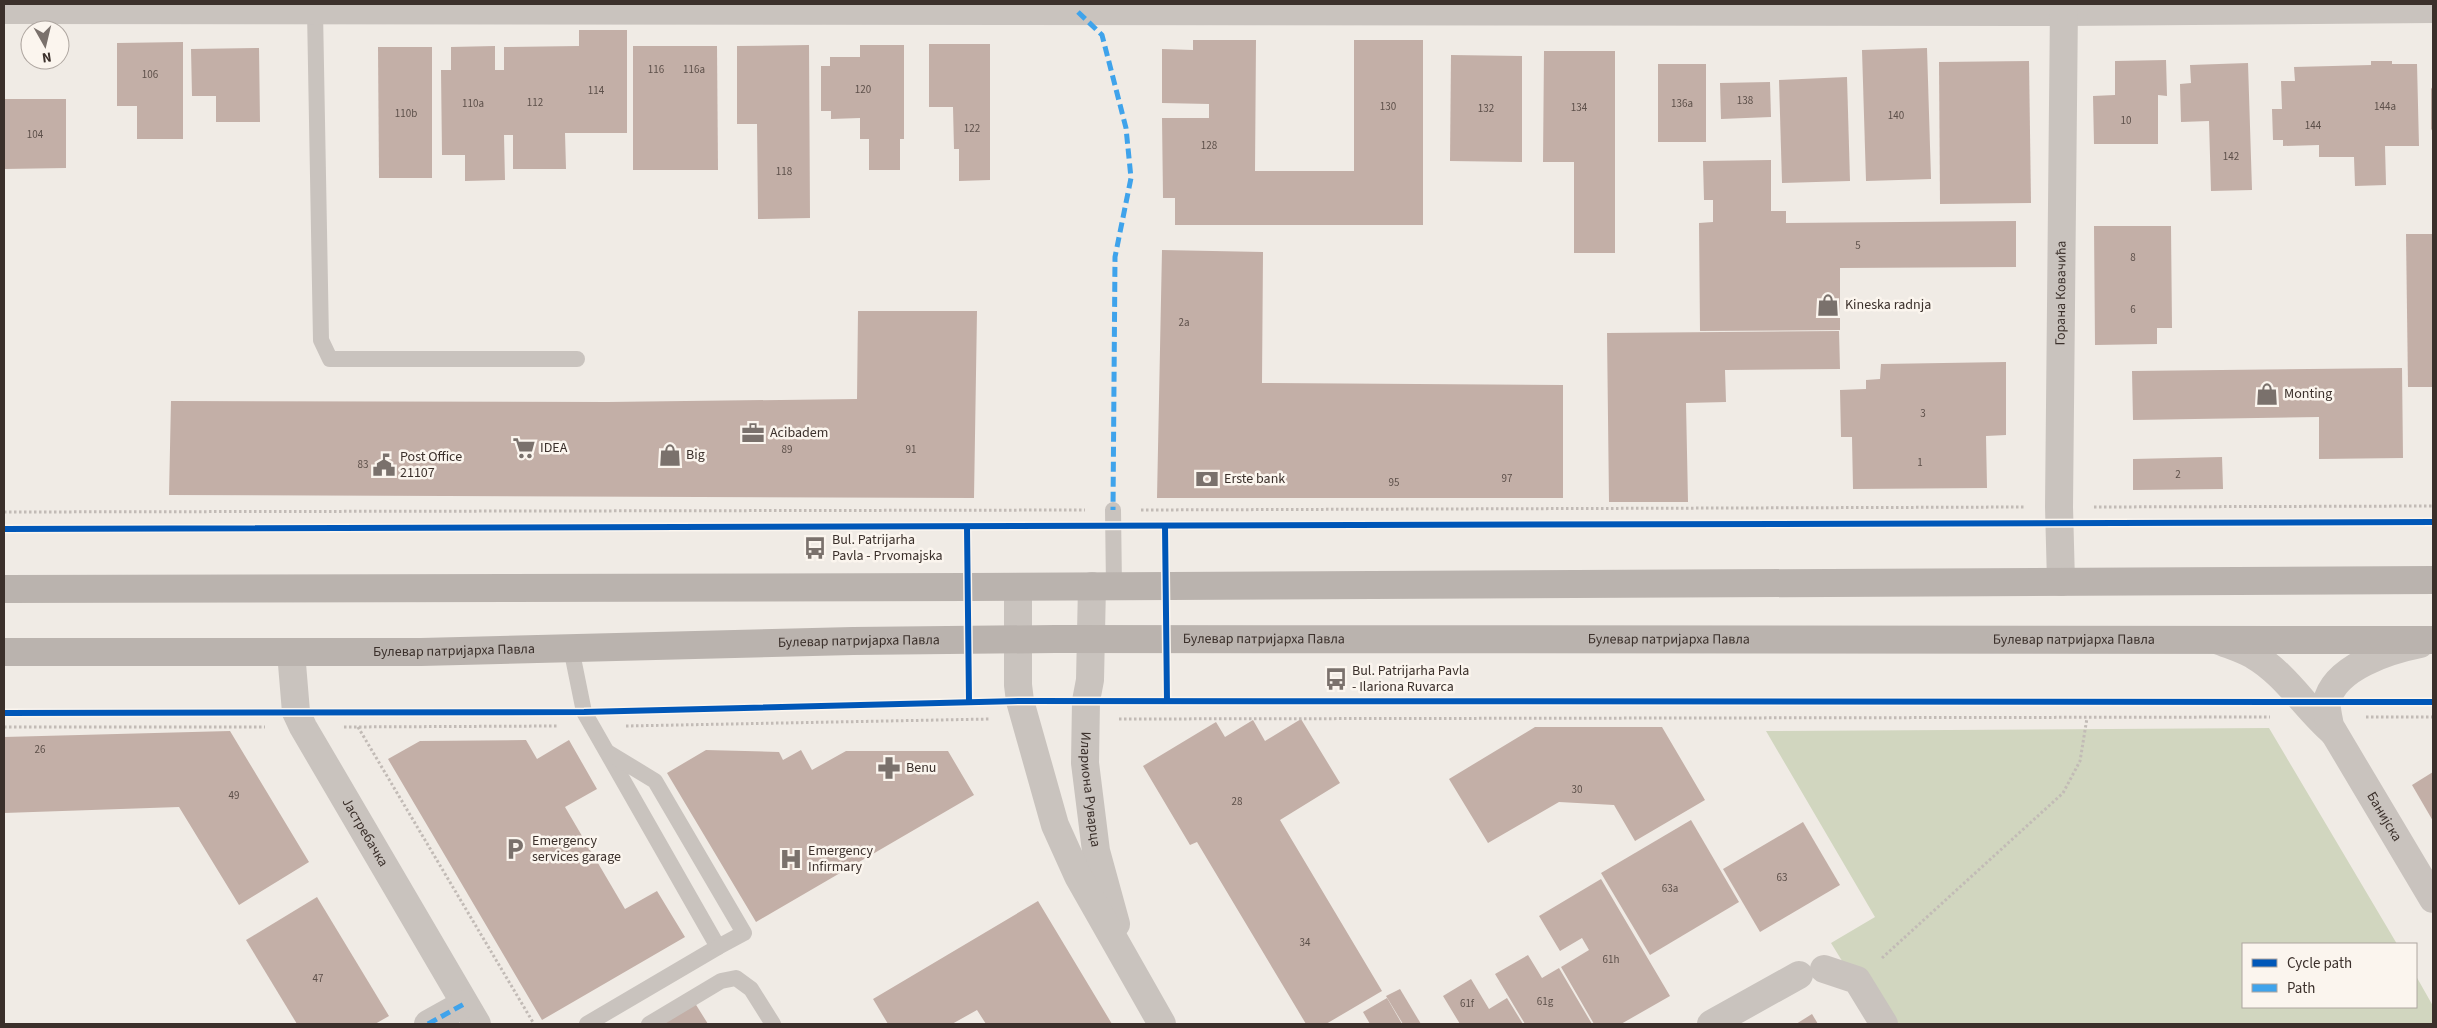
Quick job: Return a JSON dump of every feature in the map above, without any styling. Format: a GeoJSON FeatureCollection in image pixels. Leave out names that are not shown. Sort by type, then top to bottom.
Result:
{"type":"FeatureCollection","features":[{"type":"Feature","properties":{"kind":"main road"},"geometry":{"type":"LineString","coordinates":[[4,589],[1103,587],[2433,580]]}},
{"type":"Feature","properties":{"kind":"main road","name":"Булевар патријарха Павла"},"geometry":{"type":"LineString","coordinates":[[4,652],[421,652],[853,640],[2433,640]]}},
{"type":"Feature","properties":{"kind":"street"},"geometry":{"type":"LineString","coordinates":[[7,8],[315,10],[1078,8],[2433,9]]}},
{"type":"Feature","properties":{"kind":"street","name":"Горана Ковачића"},"geometry":{"type":"LineString","coordinates":[[2061,582],[2059,507],[2064,8]]}},
{"type":"Feature","properties":{"kind":"street","name":"Илариона Руварца"},"geometry":{"type":"LineString","coordinates":[[1018,587],[1018,685],[1055,825],[1078,876],[1162,1024]]}},
{"type":"Feature","properties":{"kind":"street","name":"Илариона Руварца"},"geometry":{"type":"LineString","coordinates":[[1103,587],[1091,640],[1085,763],[1096,851],[1118,927],[1139,986]]}},
{"type":"Feature","properties":{"kind":"street","name":"Банијска"},"geometry":{"type":"LineString","coordinates":[[2217,640],[2253,655],[2260,660],[2285,680],[2302,702],[2326,723],[2433,899]]}},
{"type":"Feature","properties":{"kind":"street"},"geometry":{"type":"LineString","coordinates":[[2326,723],[2327,702],[2336,684],[2344,675],[2389,650],[2433,640]]}},
{"type":"Feature","properties":{"kind":"street","name":"Јастребачка"},"geometry":{"type":"LineString","coordinates":[[291,652],[296,712],[303,727],[470,1014],[428,1024]]}},
{"type":"Feature","properties":{"kind":"street"},"geometry":{"type":"LineString","coordinates":[[1711,1024],[1812,972],[1858,980],[1884,1024]]}},
{"type":"Feature","properties":{"kind":"lane"},"geometry":{"type":"LineString","coordinates":[[315,10],[321,340],[330,359],[577,360]]}},
{"type":"Feature","properties":{"kind":"lane"},"geometry":{"type":"LineString","coordinates":[[1103,587],[1113,510]]}},
{"type":"Feature","properties":{"kind":"lane"},"geometry":{"type":"LineString","coordinates":[[571,648],[584,712],[718,947]]}},
{"type":"Feature","properties":{"kind":"lane"},"geometry":{"type":"LineString","coordinates":[[587,1024],[744,933],[656,780],[607,752]]}},
{"type":"Feature","properties":{"kind":"lane"},"geometry":{"type":"LineString","coordinates":[[649,1024],[721,980],[736,978],[751,989],[773,1024]]}},
{"type":"Feature","properties":{"kind":"path"},"geometry":{"type":"LineString","coordinates":[[4,512],[2433,506]]}},
{"type":"Feature","properties":{"kind":"path"},"geometry":{"type":"LineString","coordinates":[[1086,719],[2086,718],[2326,723],[2433,717]]}},
{"type":"Feature","properties":{"kind":"path"},"geometry":{"type":"LineString","coordinates":[[1858,980],[2063,792],[2080,761],[2086,718]]}},
{"type":"Feature","properties":{"kind":"path"},"geometry":{"type":"LineString","coordinates":[[4,727],[592,726],[1026,719]]}},
{"type":"Feature","properties":{"kind":"path"},"geometry":{"type":"LineString","coordinates":[[358,727],[534,1024]]}},
{"type":"Feature","properties":{"kind":"green space"},"geometry":{"type":"Polygon","coordinates":[[[2269,728],[2396,943],[2242,943],[2242,1008],[2417,1008],[2417,978],[2433,1006],[2433,1024],[1881,1024],[1831,943],[1875,917],[1766,731],[2269,728]]]}},
{"type":"Feature","properties":{"kind":"building"},"geometry":{"type":"Polygon","coordinates":[[[579,30],[627,30],[627,133],[565,133],[566,169],[513,169],[513,135],[504,135],[505,180],[465,181],[465,155],[442,155],[441,70],[451,70],[451,47],[495,46],[495,70],[504,70],[504,47],[579,46],[579,30]]]}},
{"type":"Feature","properties":{"kind":"building"},"geometry":{"type":"Polygon","coordinates":[[[1193,40],[1256,40],[1255,171],[1354,171],[1354,40],[1423,40],[1423,225],[1175,225],[1175,198],[1163,198],[1162,118],[1209,118],[1209,104],[1162,103],[1162,49],[1193,50],[1193,40]]]}},
{"type":"Feature","properties":{"kind":"building"},"geometry":{"type":"Polygon","coordinates":[[[183,42],[183,139],[137,139],[137,106],[117,106],[117,43],[183,42]]]}},
{"type":"Feature","properties":{"kind":"building"},"geometry":{"type":"Polygon","coordinates":[[[929,44],[990,44],[990,180],[959,181],[959,149],[954,149],[953,107],[929,107],[929,44]]]}},
{"type":"Feature","properties":{"kind":"building"},"geometry":{"type":"Polygon","coordinates":[[[809,45],[810,218],[758,219],[757,124],[737,124],[737,46],[809,45]]]}},
{"type":"Feature","properties":{"kind":"building"},"geometry":{"type":"Polygon","coordinates":[[[860,45],[904,45],[904,139],[900,139],[900,170],[869,170],[869,139],[860,139],[860,118],[831,119],[831,111],[821,111],[821,66],[830,66],[830,57],[860,57],[860,45]]]}},
{"type":"Feature","properties":{"kind":"building"},"geometry":{"type":"Polygon","coordinates":[[[633,46],[717,46],[718,170],[633,170],[633,46]]]}},
{"type":"Feature","properties":{"kind":"building"},"geometry":{"type":"Polygon","coordinates":[[[378,47],[432,47],[432,178],[379,178],[378,47]]]}},
{"type":"Feature","properties":{"kind":"building"},"geometry":{"type":"Polygon","coordinates":[[[259,48],[260,122],[216,122],[216,96],[192,96],[191,49],[259,48]]]}},
{"type":"Feature","properties":{"kind":"building"},"geometry":{"type":"Polygon","coordinates":[[[1927,48],[1931,179],[1866,181],[1862,50],[1927,48]]]}},
{"type":"Feature","properties":{"kind":"building"},"geometry":{"type":"Polygon","coordinates":[[[1544,51],[1615,51],[1615,253],[1574,253],[1574,162],[1543,162],[1544,51]]]}},
{"type":"Feature","properties":{"kind":"building"},"geometry":{"type":"Polygon","coordinates":[[[1451,55],[1522,56],[1522,162],[1450,161],[1451,55]]]}},
{"type":"Feature","properties":{"kind":"building"},"geometry":{"type":"Polygon","coordinates":[[[2166,60],[2167,96],[2158,95],[2158,144],[2094,144],[2093,96],[2115,95],[2115,61],[2166,60]]]}},
{"type":"Feature","properties":{"kind":"building"},"geometry":{"type":"Polygon","coordinates":[[[2029,61],[2031,203],[1940,204],[1939,62],[2029,61]]]}},
{"type":"Feature","properties":{"kind":"building"},"geometry":{"type":"Polygon","coordinates":[[[2371,61],[2392,61],[2392,64],[2417,64],[2419,146],[2385,146],[2386,185],[2355,186],[2354,157],[2319,157],[2319,145],[2283,146],[2283,140],[2273,140],[2272,109],[2282,109],[2281,81],[2295,81],[2294,67],[2371,65],[2371,61]]]}},
{"type":"Feature","properties":{"kind":"building"},"geometry":{"type":"Polygon","coordinates":[[[2248,63],[2252,190],[2211,191],[2209,121],[2181,122],[2180,84],[2191,83],[2190,65],[2248,63]]]}},
{"type":"Feature","properties":{"kind":"building"},"geometry":{"type":"Polygon","coordinates":[[[1658,64],[1706,64],[1706,142],[1658,142],[1658,64]]]}},
{"type":"Feature","properties":{"kind":"building"},"geometry":{"type":"Polygon","coordinates":[[[1847,77],[1850,181],[1782,183],[1779,80],[1847,77]]]}},
{"type":"Feature","properties":{"kind":"building"},"geometry":{"type":"Polygon","coordinates":[[[1770,82],[1771,117],[1721,119],[1720,83],[1770,82]]]}},
{"type":"Feature","properties":{"kind":"building"},"geometry":{"type":"Polygon","coordinates":[[[2433,86],[2433,132],[2431,129],[2431,89],[2433,86]]]}},
{"type":"Feature","properties":{"kind":"building"},"geometry":{"type":"Polygon","coordinates":[[[4,99],[66,99],[66,168],[4,169],[4,99]]]}},
{"type":"Feature","properties":{"kind":"building"},"geometry":{"type":"Polygon","coordinates":[[[1771,160],[1771,211],[1786,211],[1786,223],[2016,221],[2016,267],[1840,268],[1840,330],[1700,331],[1699,223],[1713,222],[1713,200],[1704,200],[1703,161],[1771,160]]]}},
{"type":"Feature","properties":{"kind":"building"},"geometry":{"type":"Polygon","coordinates":[[[2094,226],[2171,226],[2172,328],[2157,328],[2157,344],[2095,345],[2094,226]]]}},
{"type":"Feature","properties":{"kind":"building"},"geometry":{"type":"Polygon","coordinates":[[[2406,234],[2433,234],[2433,387],[2408,387],[2406,234]]]}},
{"type":"Feature","properties":{"kind":"building"},"geometry":{"type":"Polygon","coordinates":[[[1162,250],[1263,252],[1262,383],[1563,385],[1563,498],[1157,498],[1162,250]]]}},
{"type":"Feature","properties":{"kind":"building"},"geometry":{"type":"Polygon","coordinates":[[[858,311],[977,311],[974,498],[169,495],[171,401],[608,402],[857,399],[858,311]]]}},
{"type":"Feature","properties":{"kind":"building"},"geometry":{"type":"Polygon","coordinates":[[[1839,331],[1840,369],[1725,370],[1726,402],[1686,403],[1688,502],[1609,502],[1607,333],[1839,331]]]}},
{"type":"Feature","properties":{"kind":"building"},"geometry":{"type":"Polygon","coordinates":[[[2006,362],[2006,435],[1986,436],[1987,488],[1853,489],[1852,437],[1841,437],[1840,390],[1866,389],[1866,380],[1880,379],[1881,364],[2006,362]]]}},
{"type":"Feature","properties":{"kind":"building","name":"Monting"},"geometry":{"type":"Polygon","coordinates":[[[2402,368],[2403,458],[2319,459],[2319,417],[2133,420],[2132,371],[2402,368]]]}},
{"type":"Feature","properties":{"kind":"building"},"geometry":{"type":"Polygon","coordinates":[[[2222,457],[2223,489],[2133,490],[2133,459],[2222,457]]]}},
{"type":"Feature","properties":{"kind":"building"},"geometry":{"type":"Polygon","coordinates":[[[1301,719],[1340,783],[1280,820],[1382,991],[1326,1024],[1306,1024],[1197,842],[1190,845],[1143,766],[1216,722],[1225,737],[1253,720],[1265,741],[1301,719]]]}},
{"type":"Feature","properties":{"kind":"building"},"geometry":{"type":"Polygon","coordinates":[[[1535,727],[1662,727],[1705,800],[1635,841],[1614,805],[1559,802],[1488,843],[1449,779],[1535,727]]]}},
{"type":"Feature","properties":{"kind":"building"},"geometry":{"type":"Polygon","coordinates":[[[230,731],[309,862],[239,905],[179,807],[4,813],[4,737],[230,731]]]}},
{"type":"Feature","properties":{"kind":"building","name":"Emergency services garage"},"geometry":{"type":"Polygon","coordinates":[[[526,740],[537,759],[569,740],[597,789],[565,807],[625,909],[657,891],[685,937],[542,1020],[388,759],[420,741],[526,740]]]}},
{"type":"Feature","properties":{"kind":"building","name":"Emergency Infirmary"},"geometry":{"type":"Polygon","coordinates":[[[706,750],[779,752],[783,760],[801,750],[812,770],[846,751],[948,751],[974,795],[756,922],[667,773],[706,750]]]}},
{"type":"Feature","properties":{"kind":"building"},"geometry":{"type":"Polygon","coordinates":[[[2433,772],[2433,821],[2412,785],[2433,772]]]}},
{"type":"Feature","properties":{"kind":"building"},"geometry":{"type":"Polygon","coordinates":[[[1691,820],[1739,902],[1650,955],[1601,873],[1691,820]]]}},
{"type":"Feature","properties":{"kind":"building"},"geometry":{"type":"Polygon","coordinates":[[[1803,822],[1840,885],[1760,932],[1723,869],[1803,822]]]}},
{"type":"Feature","properties":{"kind":"building"},"geometry":{"type":"Polygon","coordinates":[[[1601,879],[1670,996],[1621,1024],[1594,1024],[1561,967],[1589,950],[1582,938],[1560,951],[1539,916],[1601,879]]]}},
{"type":"Feature","properties":{"kind":"building"},"geometry":{"type":"Polygon","coordinates":[[[317,897],[389,1016],[375,1024],[297,1024],[246,940],[317,897]]]}},
{"type":"Feature","properties":{"kind":"building"},"geometry":{"type":"Polygon","coordinates":[[[1038,901],[1112,1024],[986,1024],[977,1010],[952,1024],[888,1024],[873,999],[1038,901]]]}},
{"type":"Feature","properties":{"kind":"building"},"geometry":{"type":"Polygon","coordinates":[[[1528,955],[1542,978],[1559,968],[1592,1024],[1525,1024],[1495,974],[1528,955]]]}},
{"type":"Feature","properties":{"kind":"building"},"geometry":{"type":"Polygon","coordinates":[[[1471,979],[1489,1009],[1507,998],[1523,1024],[1460,1024],[1443,996],[1471,979]]]}},
{"type":"Feature","properties":{"kind":"building"},"geometry":{"type":"Polygon","coordinates":[[[1400,989],[1421,1024],[1403,1024],[1386,996],[1400,989]]]}},
{"type":"Feature","properties":{"kind":"building"},"geometry":{"type":"Polygon","coordinates":[[[1387,998],[1402,1024],[1370,1024],[1363,1012],[1387,998]]]}},
{"type":"Feature","properties":{"kind":"building"},"geometry":{"type":"Polygon","coordinates":[[[693,1000],[708,1024],[654,1024],[693,1000]]]}},
{"type":"Feature","properties":{"kind":"building"},"geometry":{"type":"Polygon","coordinates":[[[1812,1014],[1818,1024],[1796,1024],[1812,1014]]]}},
{"type":"Feature","properties":{"kind":"marked path"},"geometry":{"type":"LineString","coordinates":[[1078,12],[1102,35],[1126,128],[1131,178],[1115,257],[1113,510]]}},
{"type":"Feature","properties":{"kind":"marked path"},"geometry":{"type":"LineString","coordinates":[[428,1024],[464,1004]]}},
{"type":"Feature","properties":{"kind":"cycle path"},"geometry":{"type":"LineString","coordinates":[[4,529],[2433,522]]}},
{"type":"Feature","properties":{"kind":"cycle path"},"geometry":{"type":"LineString","coordinates":[[1165,526],[1167,701]]}},
{"type":"Feature","properties":{"kind":"cycle path"},"geometry":{"type":"LineString","coordinates":[[967,527],[969,701]]}},
{"type":"Feature","properties":{"kind":"cycle path"},"geometry":{"type":"LineString","coordinates":[[4,713],[584,712],[1020,701],[2433,702]]}},
{"type":"Feature","properties":{"kind":"place","name":"Kineska radnja"},"geometry":{"type":"Point","coordinates":[1828,305]}},
{"type":"Feature","properties":{"kind":"place","name":"Monting"},"geometry":{"type":"Point","coordinates":[2267,394]}},
{"type":"Feature","properties":{"kind":"place","name":"Acibadem"},"geometry":{"type":"Point","coordinates":[753,433]}},
{"type":"Feature","properties":{"kind":"place","name":"IDEA"},"geometry":{"type":"Point","coordinates":[524,448]}},
{"type":"Feature","properties":{"kind":"place","name":"Big"},"geometry":{"type":"Point","coordinates":[670,455]}},
{"type":"Feature","properties":{"kind":"place","name":"Post Office 21107"},"geometry":{"type":"Point","coordinates":[384,465]}},
{"type":"Feature","properties":{"kind":"place","name":"Erste bank"},"geometry":{"type":"Point","coordinates":[1207,479]}},
{"type":"Feature","properties":{"kind":"place","name":"Bul. Patrijarha Pavla - Prvomajska"},"geometry":{"type":"Point","coordinates":[815,548]}},
{"type":"Feature","properties":{"kind":"place","name":"Bul. Patrijarha Pavla - Ilariona Ruvarca"},"geometry":{"type":"Point","coordinates":[1336,679]}},
{"type":"Feature","properties":{"kind":"place","name":"Benu"},"geometry":{"type":"Point","coordinates":[889,768]}},
{"type":"Feature","properties":{"kind":"place","name":"Emergency services garage"},"geometry":{"type":"Point","coordinates":[515,849]}},
{"type":"Feature","properties":{"kind":"place","name":"Emergency Infirmary"},"geometry":{"type":"Point","coordinates":[791,859]}}]}
